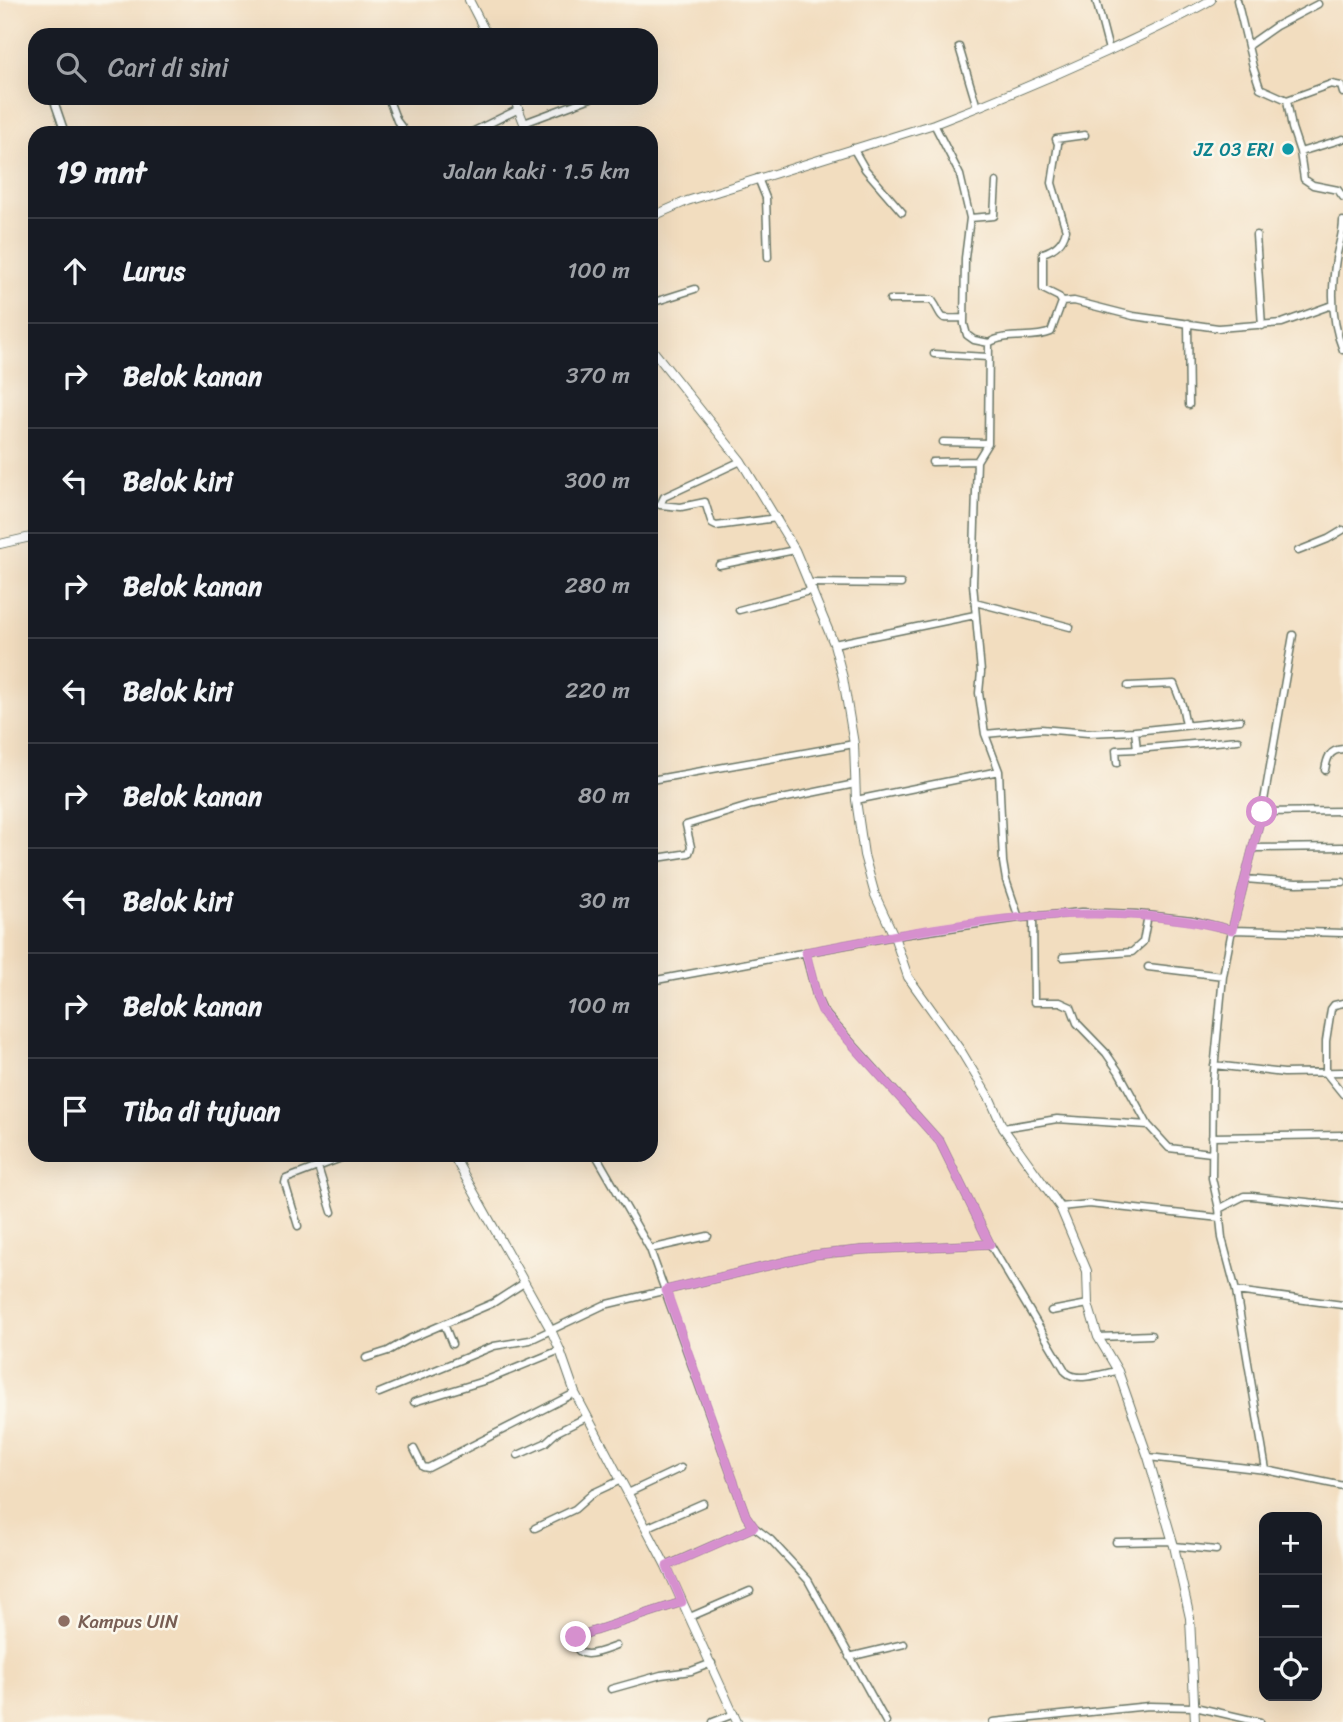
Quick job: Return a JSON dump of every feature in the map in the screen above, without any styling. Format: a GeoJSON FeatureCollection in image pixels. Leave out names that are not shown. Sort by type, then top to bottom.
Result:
{"type":"FeatureCollection","features":[{"type":"Feature","properties":{"kind":"street"},"geometry":{"type":"LineString","coordinates":[[469,0],[483,28]]}},
{"type":"Feature","properties":{"kind":"street"},"geometry":{"type":"LineString","coordinates":[[1097,0],[1109,50]]}},
{"type":"Feature","properties":{"kind":"street"},"geometry":{"type":"LineString","coordinates":[[658,214],[687,201],[934,124],[978,107],[1058,75],[1185,16],[1211,0]]}},
{"type":"Feature","properties":{"kind":"street"},"geometry":{"type":"LineString","coordinates":[[1237,0],[1252,67],[1260,88],[1287,100],[1331,84],[1341,86],[1343,93]]}},
{"type":"Feature","properties":{"kind":"street"},"geometry":{"type":"LineString","coordinates":[[1249,45],[1276,26],[1318,4]]}},
{"type":"Feature","properties":{"kind":"street"},"geometry":{"type":"LineString","coordinates":[[959,47],[978,107]]}},
{"type":"Feature","properties":{"kind":"street"},"geometry":{"type":"LineString","coordinates":[[1287,100],[1304,179],[1307,183],[1338,190],[1343,197]]}},
{"type":"Feature","properties":{"kind":"street"},"geometry":{"type":"LineString","coordinates":[[55,105],[63,126]]}},
{"type":"Feature","properties":{"kind":"street"},"geometry":{"type":"LineString","coordinates":[[391,105],[401,126]]}},
{"type":"Feature","properties":{"kind":"street"},"geometry":{"type":"LineString","coordinates":[[517,105],[525,126]]}},
{"type":"Feature","properties":{"kind":"street"},"geometry":{"type":"LineString","coordinates":[[524,123],[572,105]]}},
{"type":"Feature","properties":{"kind":"street"},"geometry":{"type":"LineString","coordinates":[[484,126],[519,109]]}},
{"type":"Feature","properties":{"kind":"street"},"geometry":{"type":"LineString","coordinates":[[934,124],[961,176],[970,218],[965,258],[964,318],[967,335],[974,340],[989,343]]}},
{"type":"Feature","properties":{"kind":"street"},"geometry":{"type":"LineString","coordinates":[[1062,302],[1059,297],[1043,289],[1042,273],[1043,253],[1053,249],[1064,238],[1066,230],[1052,183],[1058,144],[1056,139],[1085,135]]}},
{"type":"Feature","properties":{"kind":"street"},"geometry":{"type":"LineString","coordinates":[[1300,152],[1343,139]]}},
{"type":"Feature","properties":{"kind":"street"},"geometry":{"type":"LineString","coordinates":[[853,148],[865,169],[902,212]]}},
{"type":"Feature","properties":{"kind":"street"},"geometry":{"type":"LineString","coordinates":[[758,178],[766,198],[768,257]]}},
{"type":"Feature","properties":{"kind":"street"},"geometry":{"type":"LineString","coordinates":[[970,218],[994,216],[996,182]]}},
{"type":"Feature","properties":{"kind":"street"},"geometry":{"type":"LineString","coordinates":[[1342,348],[1332,305],[1336,256],[1343,234],[1343,221]]}},
{"type":"Feature","properties":{"kind":"street"},"geometry":{"type":"LineString","coordinates":[[1256,235],[1262,326]]}},
{"type":"Feature","properties":{"kind":"street"},"geometry":{"type":"LineString","coordinates":[[658,301],[695,289]]}},
{"type":"Feature","properties":{"kind":"street"},"geometry":{"type":"LineString","coordinates":[[890,300],[932,300],[939,316],[944,319],[964,318]]}},
{"type":"Feature","properties":{"kind":"street"},"geometry":{"type":"LineString","coordinates":[[1062,302],[1074,301],[1133,316],[1218,328],[1262,326],[1293,320],[1332,305]]}},
{"type":"Feature","properties":{"kind":"street"},"geometry":{"type":"LineString","coordinates":[[1019,918],[1006,880],[999,771],[985,734],[979,693],[981,672],[973,584],[977,461],[988,443],[989,343],[995,338],[1038,336],[1051,332],[1062,302]]}},
{"type":"Feature","properties":{"kind":"street"},"geometry":{"type":"LineString","coordinates":[[1188,323],[1189,405]]}},
{"type":"Feature","properties":{"kind":"street"},"geometry":{"type":"LineString","coordinates":[[934,354],[988,358]]}},
{"type":"Feature","properties":{"kind":"street"},"geometry":{"type":"LineString","coordinates":[[658,356],[741,461],[795,550],[834,644],[843,678],[855,744],[856,800],[864,855],[875,895],[894,936],[908,977],[961,1051],[991,1101],[1003,1128],[1060,1207],[1087,1271],[1088,1304],[1098,1337],[1118,1371],[1148,1457],[1173,1543],[1189,1618],[1195,1722]]}},
{"type":"Feature","properties":{"kind":"street"},"geometry":{"type":"LineString","coordinates":[[943,442],[988,443]]}},
{"type":"Feature","properties":{"kind":"street"},"geometry":{"type":"LineString","coordinates":[[741,461],[664,497],[660,505],[681,507],[705,502],[712,524],[716,526],[778,518]]}},
{"type":"Feature","properties":{"kind":"street"},"geometry":{"type":"LineString","coordinates":[[932,462],[977,461]]}},
{"type":"Feature","properties":{"kind":"street"},"geometry":{"type":"LineString","coordinates":[[1298,551],[1343,530]]}},
{"type":"Feature","properties":{"kind":"street"},"geometry":{"type":"LineString","coordinates":[[0,544],[28,538]]}},
{"type":"Feature","properties":{"kind":"street"},"geometry":{"type":"LineString","coordinates":[[719,565],[795,550]]}},
{"type":"Feature","properties":{"kind":"street"},"geometry":{"type":"LineString","coordinates":[[739,610],[811,586],[901,584]]}},
{"type":"Feature","properties":{"kind":"street"},"geometry":{"type":"LineString","coordinates":[[975,602],[1070,627]]}},
{"type":"Feature","properties":{"kind":"street"},"geometry":{"type":"LineString","coordinates":[[834,644],[975,615]]}},
{"type":"Feature","properties":{"kind":"street"},"geometry":{"type":"LineString","coordinates":[[1266,1470],[1236,1292],[1222,1238],[1212,1178],[1211,1153],[1214,1065],[1223,976],[1262,812],[1293,635]]}},
{"type":"Feature","properties":{"kind":"street"},"geometry":{"type":"LineString","coordinates":[[1128,685],[1174,684],[1186,725]]}},
{"type":"Feature","properties":{"kind":"street"},"geometry":{"type":"LineString","coordinates":[[985,734],[1041,729],[1088,733],[1135,731],[1240,720]]}},
{"type":"Feature","properties":{"kind":"street"},"geometry":{"type":"LineString","coordinates":[[1135,731],[1137,749]]}},
{"type":"Feature","properties":{"kind":"street"},"geometry":{"type":"LineString","coordinates":[[1117,763],[1116,750],[1238,740]]}},
{"type":"Feature","properties":{"kind":"street"},"geometry":{"type":"LineString","coordinates":[[658,779],[855,744]]}},
{"type":"Feature","properties":{"kind":"street"},"geometry":{"type":"LineString","coordinates":[[1325,770],[1329,753],[1343,749]]}},
{"type":"Feature","properties":{"kind":"street"},"geometry":{"type":"LineString","coordinates":[[856,800],[999,771]]}},
{"type":"Feature","properties":{"kind":"street"},"geometry":{"type":"LineString","coordinates":[[658,858],[689,853],[691,848],[686,825],[752,805],[855,784]]}},
{"type":"Feature","properties":{"kind":"street"},"geometry":{"type":"LineString","coordinates":[[1262,812],[1343,811]]}},
{"type":"Feature","properties":{"kind":"street"},"geometry":{"type":"LineString","coordinates":[[1253,848],[1343,847]]}},
{"type":"Feature","properties":{"kind":"street"},"geometry":{"type":"LineString","coordinates":[[1245,879],[1296,883],[1343,882]]}},
{"type":"Feature","properties":{"kind":"street"},"geometry":{"type":"LineString","coordinates":[[658,980],[894,936],[1033,916],[1082,912],[1192,920],[1232,930],[1343,933]]}},
{"type":"Feature","properties":{"kind":"street"},"geometry":{"type":"LineString","coordinates":[[1063,957],[1132,953],[1143,942],[1148,915]]}},
{"type":"Feature","properties":{"kind":"street"},"geometry":{"type":"LineString","coordinates":[[1033,916],[1034,1003],[1060,1002],[1069,1005],[1077,1023],[1106,1053],[1119,1072],[1148,1125],[1169,1148],[1211,1153]]}},
{"type":"Feature","properties":{"kind":"street"},"geometry":{"type":"LineString","coordinates":[[806,952],[822,1011],[940,1142],[990,1244],[1070,1376],[1118,1371]]}},
{"type":"Feature","properties":{"kind":"street"},"geometry":{"type":"LineString","coordinates":[[1148,967],[1223,976]]}},
{"type":"Feature","properties":{"kind":"street"},"geometry":{"type":"LineString","coordinates":[[1343,1003],[1334,1005],[1331,1009],[1326,1041],[1326,1073],[1343,1094]]}},
{"type":"Feature","properties":{"kind":"street"},"geometry":{"type":"LineString","coordinates":[[1214,1065],[1284,1073],[1343,1072]]}},
{"type":"Feature","properties":{"kind":"street"},"geometry":{"type":"LineString","coordinates":[[1003,1128],[1057,1119],[1148,1125]]}},
{"type":"Feature","properties":{"kind":"street"},"geometry":{"type":"LineString","coordinates":[[1212,1137],[1343,1135]]}},
{"type":"Feature","properties":{"kind":"street"},"geometry":{"type":"LineString","coordinates":[[298,1226],[286,1179],[331,1162]]}},
{"type":"Feature","properties":{"kind":"street"},"geometry":{"type":"LineString","coordinates":[[457,1162],[551,1330],[561,1350],[575,1393],[667,1566],[712,1663],[736,1718],[713,1722]]}},
{"type":"Feature","properties":{"kind":"street"},"geometry":{"type":"LineString","coordinates":[[600,1162],[650,1249],[746,1516],[808,1580],[886,1722]]}},
{"type":"Feature","properties":{"kind":"street"},"geometry":{"type":"LineString","coordinates":[[318,1167],[332,1212]]}},
{"type":"Feature","properties":{"kind":"street"},"geometry":{"type":"LineString","coordinates":[[1219,1209],[1244,1196],[1343,1206]]}},
{"type":"Feature","properties":{"kind":"street"},"geometry":{"type":"LineString","coordinates":[[1060,1207],[1089,1204],[1220,1218]]}},
{"type":"Feature","properties":{"kind":"street"},"geometry":{"type":"LineString","coordinates":[[650,1249],[708,1236]]}},
{"type":"Feature","properties":{"kind":"street"},"geometry":{"type":"LineString","coordinates":[[379,1393],[494,1346],[530,1340],[604,1304],[813,1255],[990,1244]]}},
{"type":"Feature","properties":{"kind":"street"},"geometry":{"type":"LineString","coordinates":[[366,1358],[388,1351],[409,1339],[493,1303],[524,1283]]}},
{"type":"Feature","properties":{"kind":"street"},"geometry":{"type":"LineString","coordinates":[[1236,1292],[1343,1305]]}},
{"type":"Feature","properties":{"kind":"street"},"geometry":{"type":"LineString","coordinates":[[1051,1311],[1088,1304]]}},
{"type":"Feature","properties":{"kind":"street"},"geometry":{"type":"LineString","coordinates":[[444,1324],[452,1344]]}},
{"type":"Feature","properties":{"kind":"street"},"geometry":{"type":"LineString","coordinates":[[1098,1337],[1151,1335]]}},
{"type":"Feature","properties":{"kind":"street"},"geometry":{"type":"LineString","coordinates":[[414,1402],[487,1380],[561,1350]]}},
{"type":"Feature","properties":{"kind":"street"},"geometry":{"type":"LineString","coordinates":[[414,1449],[423,1467],[428,1468],[575,1393]]}},
{"type":"Feature","properties":{"kind":"street"},"geometry":{"type":"LineString","coordinates":[[518,1455],[545,1443],[557,1432],[587,1417]]}},
{"type":"Feature","properties":{"kind":"street"},"geometry":{"type":"LineString","coordinates":[[1148,1457],[1266,1470],[1343,1486]]}},
{"type":"Feature","properties":{"kind":"street"},"geometry":{"type":"LineString","coordinates":[[628,1493],[681,1468]]}},
{"type":"Feature","properties":{"kind":"street"},"geometry":{"type":"LineString","coordinates":[[535,1528],[575,1509],[593,1493],[621,1480]]}},
{"type":"Feature","properties":{"kind":"street"},"geometry":{"type":"LineString","coordinates":[[646,1528],[703,1503]]}},
{"type":"Feature","properties":{"kind":"street"},"geometry":{"type":"LineString","coordinates":[[667,1566],[754,1527]]}},
{"type":"Feature","properties":{"kind":"street"},"geometry":{"type":"LineString","coordinates":[[1116,1542],[1173,1543],[1216,1550]]}},
{"type":"Feature","properties":{"kind":"street"},"geometry":{"type":"LineString","coordinates":[[690,1617],[750,1591]]}},
{"type":"Feature","properties":{"kind":"street"},"geometry":{"type":"LineString","coordinates":[[616,1646],[588,1656],[580,1653],[575,1645],[576,1637],[682,1602]]}},
{"type":"Feature","properties":{"kind":"street"},"geometry":{"type":"LineString","coordinates":[[849,1657],[904,1644]]}},
{"type":"Feature","properties":{"kind":"street"},"geometry":{"type":"LineString","coordinates":[[611,1689],[648,1678],[691,1671],[712,1663]]}},
{"type":"Feature","properties":{"kind":"street"},"geometry":{"type":"LineString","coordinates":[[993,1722],[1149,1706],[1195,1707],[1260,1722]]}},
{"type":"Feature","properties":{"kind":"place","name":"JZ 03 ERI"},"geometry":{"type":"Point","coordinates":[1288,149]}},
{"type":"Feature","properties":{"kind":"place","name":"Kampus UIN"},"geometry":{"type":"Point","coordinates":[64,1621]}},
{"type":"Feature","properties":{"kind":"route"},"geometry":{"type":"LineString","coordinates":[[576,1637],[682,1602],[667,1566],[754,1527],[746,1516],[666,1290],[813,1255],[990,1244],[940,1142],[822,1011],[806,952],[894,936],[1082,912],[1192,920],[1232,930],[1262,812]]}}]}
